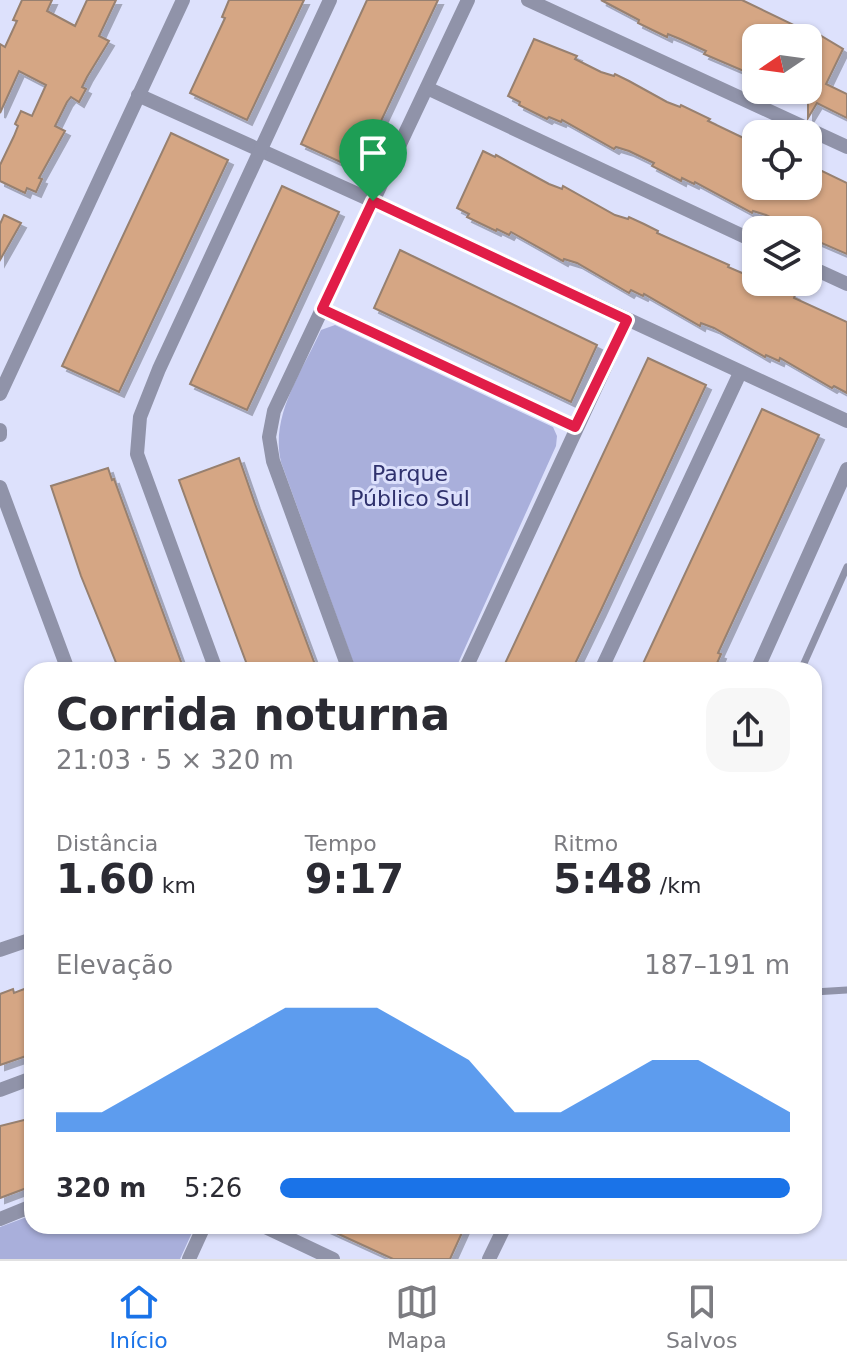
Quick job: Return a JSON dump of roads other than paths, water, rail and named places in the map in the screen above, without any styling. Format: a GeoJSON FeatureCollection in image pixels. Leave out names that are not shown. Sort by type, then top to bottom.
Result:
{"type":"FeatureCollection","features":[{"type":"Feature","properties":{"kind":"street"},"geometry":{"type":"LineString","coordinates":[[0,394],[183,0]]}},
{"type":"Feature","properties":{"kind":"street"},"geometry":{"type":"LineString","coordinates":[[213,662],[146,483],[137,454],[136,436],[159,369],[330,0]]}},
{"type":"Feature","properties":{"kind":"street"},"geometry":{"type":"LineString","coordinates":[[346,662],[273,461],[269,437],[274,411],[468,0]]}},
{"type":"Feature","properties":{"kind":"street"},"geometry":{"type":"LineString","coordinates":[[528,0],[847,147]]}},
{"type":"Feature","properties":{"kind":"street"},"geometry":{"type":"LineString","coordinates":[[427,88],[742,235]]}},
{"type":"Feature","properties":{"kind":"street"},"geometry":{"type":"LineString","coordinates":[[138,95],[847,421]]}},
{"type":"Feature","properties":{"kind":"street"},"geometry":{"type":"LineString","coordinates":[[822,272],[847,284]]}},
{"type":"Feature","properties":{"kind":"street"},"geometry":{"type":"LineString","coordinates":[[322,309],[575,427]]}},
{"type":"Feature","properties":{"kind":"street"},"geometry":{"type":"LineString","coordinates":[[469,662],[627,320]]}},
{"type":"Feature","properties":{"kind":"street"},"geometry":{"type":"LineString","coordinates":[[605,662],[740,373]]}},
{"type":"Feature","properties":{"kind":"street"},"geometry":{"type":"LineString","coordinates":[[761,662],[847,469]]}},
{"type":"Feature","properties":{"kind":"street"},"geometry":{"type":"LineString","coordinates":[[0,487],[65,662]]}},
{"type":"Feature","properties":{"kind":"street"},"geometry":{"type":"LineString","coordinates":[[0,950],[24,942]]}},
{"type":"Feature","properties":{"kind":"street"},"geometry":{"type":"LineString","coordinates":[[0,1090],[24,1081]]}},
{"type":"Feature","properties":{"kind":"street"},"geometry":{"type":"LineString","coordinates":[[0,1219],[24,1209]]}},
{"type":"Feature","properties":{"kind":"street"},"geometry":{"type":"LineString","coordinates":[[189,1259],[200,1234]]}},
{"type":"Feature","properties":{"kind":"street"},"geometry":{"type":"LineString","coordinates":[[279,1234],[328,1258]]}},
{"type":"Feature","properties":{"kind":"street"},"geometry":{"type":"LineString","coordinates":[[489,1259],[501,1234]]}},
{"type":"Feature","properties":{"kind":"lane"},"geometry":{"type":"LineString","coordinates":[[805,662],[847,567]]}},
{"type":"Feature","properties":{"kind":"lane"},"geometry":{"type":"LineString","coordinates":[[822,992],[847,990]]}},
{"type":"Feature","properties":{"kind":"park label","name":"Parque Público Sul"},"geometry":{"type":"Point","coordinates":[410,486]}}]}
